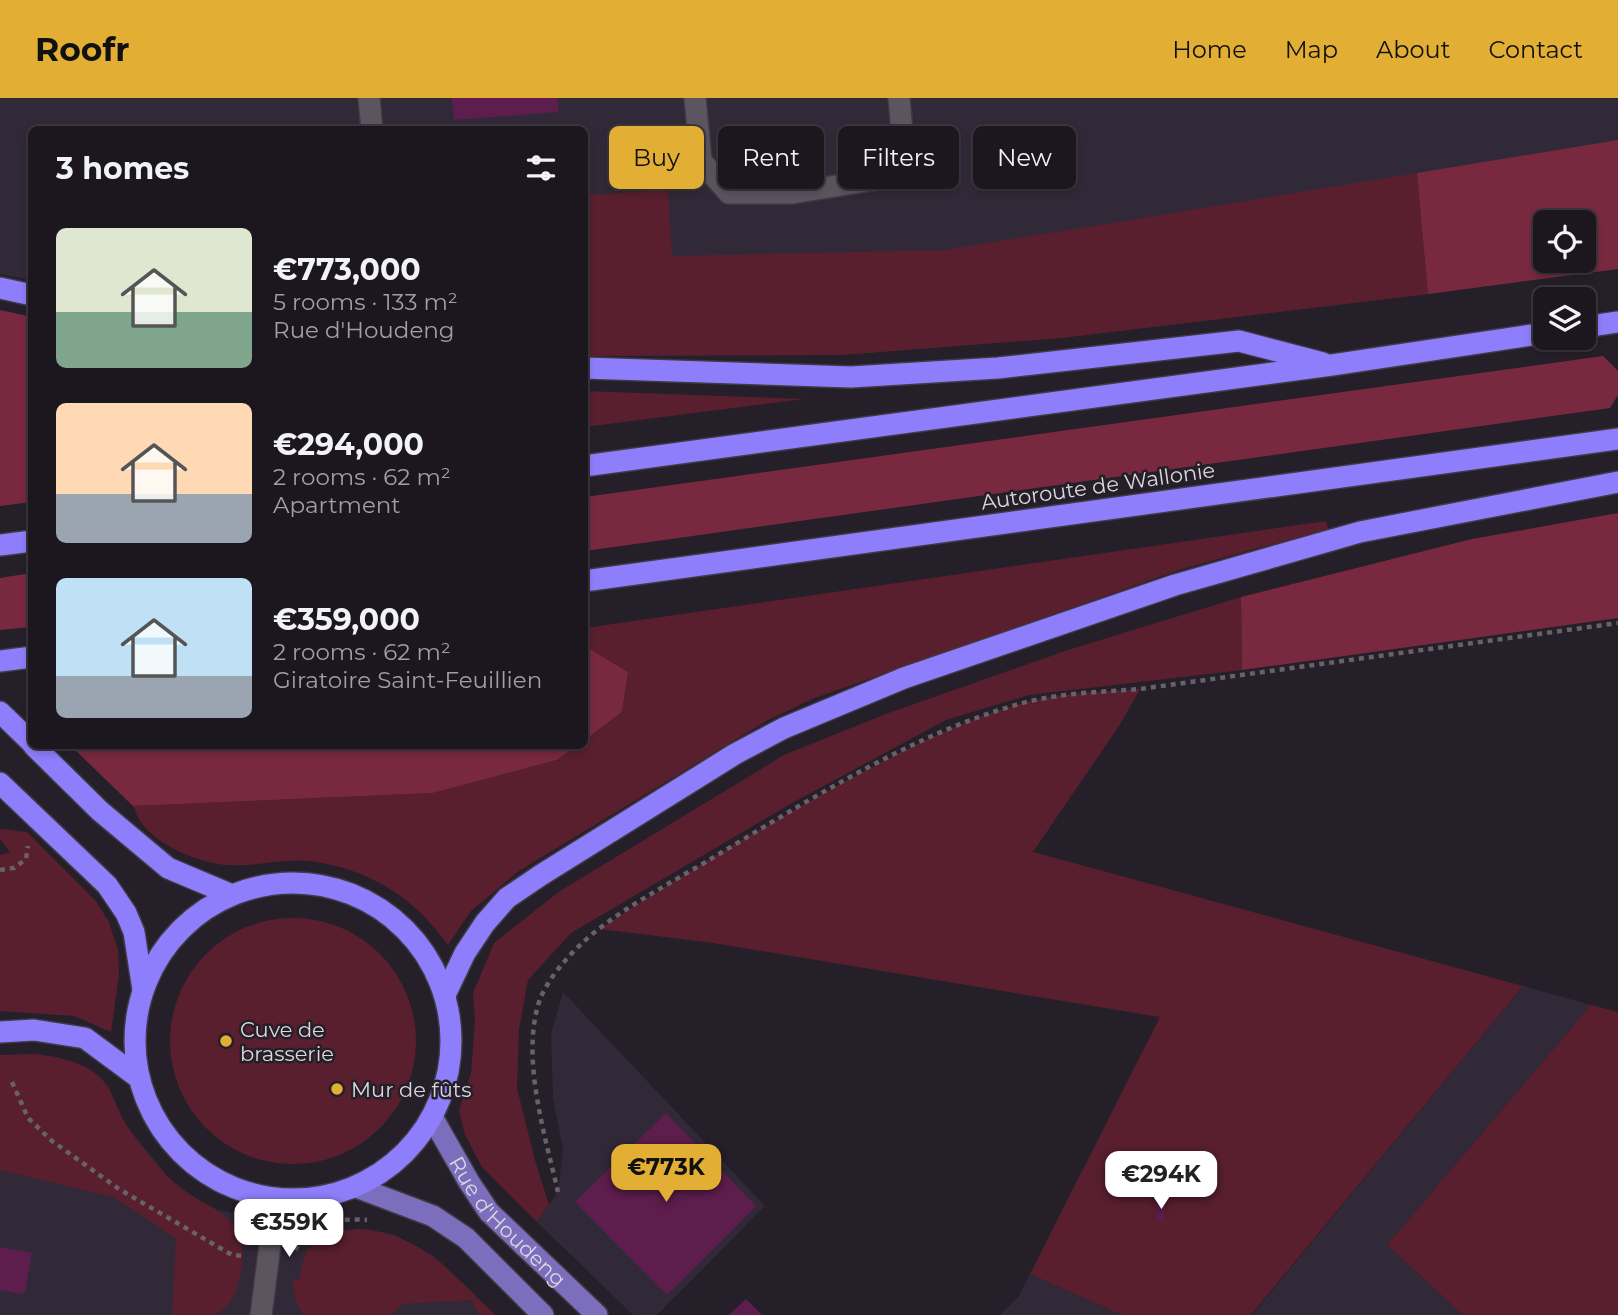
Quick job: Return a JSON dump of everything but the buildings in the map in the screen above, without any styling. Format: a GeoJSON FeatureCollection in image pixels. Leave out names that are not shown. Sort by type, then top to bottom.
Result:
{"type":"FeatureCollection","features":[{"type":"Feature","properties":{"kind":"highway"},"geometry":{"type":"LineString","coordinates":[[0,288],[28,294]]}},
{"type":"Feature","properties":{"kind":"highway"},"geometry":{"type":"LineString","coordinates":[[1596,325],[1618,322]]}},
{"type":"Feature","properties":{"kind":"highway"},"geometry":{"type":"LineString","coordinates":[[588,465],[1332,365],[1533,335]]}},
{"type":"Feature","properties":{"kind":"highway"},"geometry":{"type":"LineString","coordinates":[[588,368],[851,377],[998,368],[1238,341],[1332,365]]}},
{"type":"Feature","properties":{"kind":"highway","name":"Autoroute de Wallonie"},"geometry":{"type":"LineString","coordinates":[[588,580],[1618,439]]}},
{"type":"Feature","properties":{"kind":"highway"},"geometry":{"type":"LineString","coordinates":[[445,995],[485,923],[508,898],[735,754],[784,728],[904,678],[1175,585],[1360,532],[1618,482]]}},
{"type":"Feature","properties":{"kind":"highway"},"geometry":{"type":"LineString","coordinates":[[0,545],[28,542]]}},
{"type":"Feature","properties":{"kind":"highway"},"geometry":{"type":"LineString","coordinates":[[0,661],[28,658]]}},
{"type":"Feature","properties":{"kind":"highway"},"geometry":{"type":"LineString","coordinates":[[0,712],[28,739]]}},
{"type":"Feature","properties":{"kind":"highway"},"geometry":{"type":"LineString","coordinates":[[38,749],[100,811],[168,868],[232,895]]}},
{"type":"Feature","properties":{"kind":"highway"},"geometry":{"type":"LineString","coordinates":[[0,783],[107,885],[127,913],[134,932],[143,990]]}},
{"type":"Feature","properties":{"kind":"highway"},"geometry":{"type":"LineString","coordinates":[[306,884],[343,891],[377,907],[406,931],[430,961],[445,995],[451,1026],[451,1058],[445,1088],[432,1117],[412,1146],[386,1170],[356,1187],[317,1198],[276,1198],[238,1189],[204,1172],[175,1146],[153,1114],[139,1078],[135,1034],[143,990],[161,955],[180,930],[204,910],[232,895],[268,885],[306,884]]}},
{"type":"Feature","properties":{"kind":"highway"},"geometry":{"type":"LineString","coordinates":[[0,1032],[34,1030],[85,1038],[139,1078]]}},
{"type":"Feature","properties":{"kind":"main road","name":"Rue d'Houdeng"},"geometry":{"type":"LineString","coordinates":[[432,1117],[468,1182],[489,1212],[597,1315]]}},
{"type":"Feature","properties":{"kind":"main road","name":"Rue d'Houdeng"},"geometry":{"type":"LineString","coordinates":[[356,1187],[433,1216],[466,1238],[543,1315]]}},
{"type":"Feature","properties":{"kind":"street"},"geometry":{"type":"LineString","coordinates":[[369,98],[372,126]]}},
{"type":"Feature","properties":{"kind":"street"},"geometry":{"type":"LineString","coordinates":[[695,98],[701,161],[729,193],[792,193],[879,179],[899,162],[902,131],[899,98]]}},
{"type":"Feature","properties":{"kind":"street"},"geometry":{"type":"LineString","coordinates":[[261,1315],[276,1198]]}},
{"type":"Feature","properties":{"kind":"path"},"geometry":{"type":"LineString","coordinates":[[558,1192],[537,1100],[533,1057],[540,1000],[553,975],[592,935],[652,895],[794,809],[904,749],[1021,703],[1618,623]]}},
{"type":"Feature","properties":{"kind":"path"},"geometry":{"type":"LineString","coordinates":[[0,870],[14,868],[26,859],[28,846],[20,835]]}},
{"type":"Feature","properties":{"kind":"shaded area"},"geometry":{"type":"Polygon","coordinates":[[[0,98],[1618,98],[1618,269],[1596,272],[1596,210],[1533,210],[1533,273],[1588,273],[1061,338],[841,355],[588,356],[588,126],[28,126],[28,279],[0,274],[0,98]]]}},
{"type":"Feature","properties":{"kind":"shaded area"},"geometry":{"type":"Polygon","coordinates":[[[1618,140],[1618,269],[1596,272],[1596,210],[1533,210],[1533,273],[1588,273],[1428,294],[1417,173],[1618,140]]]}},
{"type":"Feature","properties":{"kind":"shaded area"},"geometry":{"type":"Polygon","coordinates":[[[1417,173],[1428,294],[1061,338],[841,355],[588,356],[588,195],[668,190],[672,256],[945,250],[1417,173]]]}},
{"type":"Feature","properties":{"kind":"shaded area"},"geometry":{"type":"Polygon","coordinates":[[[0,310],[28,316],[28,502],[0,506],[0,310]]]}},
{"type":"Feature","properties":{"kind":"shaded area"},"geometry":{"type":"Polygon","coordinates":[[[1603,356],[1618,371],[1618,395],[1610,408],[588,551],[588,497],[1603,356]]]}},
{"type":"Feature","properties":{"kind":"shaded area"},"geometry":{"type":"Polygon","coordinates":[[[588,391],[804,399],[588,427],[588,391]]]}},
{"type":"Feature","properties":{"kind":"shaded area"},"geometry":{"type":"Polygon","coordinates":[[[1618,513],[1618,618],[1242,670],[1241,597],[1472,539],[1618,513]]]}},
{"type":"Feature","properties":{"kind":"shaded area"},"geometry":{"type":"Polygon","coordinates":[[[1326,521],[1328,529],[1182,569],[812,699],[768,720],[519,871],[471,911],[448,945],[421,913],[370,878],[351,870],[309,861],[239,865],[218,864],[194,858],[150,833],[141,823],[133,806],[433,793],[557,760],[573,749],[588,749],[588,738],[622,712],[628,672],[588,648],[588,628],[1326,521]]]}},
{"type":"Feature","properties":{"kind":"shaded area"},"geometry":{"type":"Polygon","coordinates":[[[28,573],[28,627],[0,630],[0,578],[28,573]]]}},
{"type":"Feature","properties":{"kind":"shaded area"},"geometry":{"type":"Polygon","coordinates":[[[1241,597],[1242,670],[1029,695],[946,720],[792,803],[571,933],[528,980],[519,1029],[517,1088],[549,1205],[537,1222],[482,1167],[465,1135],[459,1110],[471,1073],[475,1021],[473,993],[494,943],[560,891],[784,755],[883,715],[1068,650],[1241,597]]]}},
{"type":"Feature","properties":{"kind":"shaded area"},"geometry":{"type":"Polygon","coordinates":[[[588,648],[628,672],[622,712],[588,738],[588,648]]]}},
{"type":"Feature","properties":{"kind":"shaded area"},"geometry":{"type":"Polygon","coordinates":[[[1140,689],[1119,726],[1033,852],[1523,986],[1251,1315],[1122,1315],[1030,1274],[1160,1017],[713,943],[600,929],[775,821],[880,763],[948,730],[1033,700],[1079,693],[1140,689]]]}},
{"type":"Feature","properties":{"kind":"shaded area"},"geometry":{"type":"Polygon","coordinates":[[[74,749],[573,749],[557,760],[433,793],[133,806],[74,749]]]}},
{"type":"Feature","properties":{"kind":"shaded area"},"geometry":{"type":"Polygon","coordinates":[[[0,829],[27,832],[95,900],[109,922],[118,950],[119,974],[111,1032],[74,1016],[0,1011],[0,855],[10,852],[0,839],[0,829]]]}},
{"type":"Feature","properties":{"kind":"shaded area"},"geometry":{"type":"Polygon","coordinates":[[[293,918],[317,920],[340,927],[380,954],[407,994],[414,1017],[414,1065],[407,1088],[380,1128],[340,1155],[317,1162],[293,1164],[269,1162],[246,1155],[206,1128],[179,1088],[172,1065],[170,1041],[172,1017],[179,994],[206,954],[246,927],[269,920],[293,918]]]}},
{"type":"Feature","properties":{"kind":"shaded area"},"geometry":{"type":"Polygon","coordinates":[[[1523,986],[1591,1005],[1387,1245],[1463,1315],[1252,1315],[1523,986]]]}},
{"type":"Feature","properties":{"kind":"shaded area"},"geometry":{"type":"Polygon","coordinates":[[[563,992],[765,1206],[657,1315],[633,1315],[537,1222],[558,1192],[563,1149],[553,1098],[551,1034],[563,992]]]}},
{"type":"Feature","properties":{"kind":"shaded area"},"geometry":{"type":"Polygon","coordinates":[[[1591,1005],[1618,1012],[1618,1315],[1463,1315],[1387,1245],[1591,1005]]]}},
{"type":"Feature","properties":{"kind":"shaded area"},"geometry":{"type":"Polygon","coordinates":[[[33,1054],[58,1057],[95,1073],[107,1086],[125,1124],[168,1177],[193,1197],[218,1210],[395,1235],[434,1256],[495,1315],[0,1315],[0,1055],[33,1054]]]}},
{"type":"Feature","properties":{"kind":"shaded area"},"geometry":{"type":"Polygon","coordinates":[[[33,1054],[74,1062],[93,1072],[108,1087],[127,1126],[166,1175],[180,1188],[233,1224],[240,1236],[243,1253],[240,1276],[232,1299],[220,1312],[215,1315],[172,1315],[176,1238],[113,1197],[0,1170],[0,1055],[33,1054]]]}},
{"type":"Feature","properties":{"kind":"shaded area"},"geometry":{"type":"Polygon","coordinates":[[[359,1229],[401,1238],[419,1247],[450,1271],[495,1315],[479,1315],[471,1300],[403,1304],[391,1315],[303,1315],[296,1302],[292,1280],[299,1280],[310,1246],[324,1235],[359,1229]]]}},
{"type":"Feature","properties":{"kind":"shaded area"},"geometry":{"type":"Polygon","coordinates":[[[1030,1274],[1122,1315],[1000,1315],[1019,1296],[1030,1274]]]}},
{"type":"Feature","properties":{"kind":"place","name":"Cuve de brasserie"},"geometry":{"type":"Point","coordinates":[226,1041]}},
{"type":"Feature","properties":{"kind":"place","name":"Mur de fûts"},"geometry":{"type":"Point","coordinates":[337,1089]}}]}
